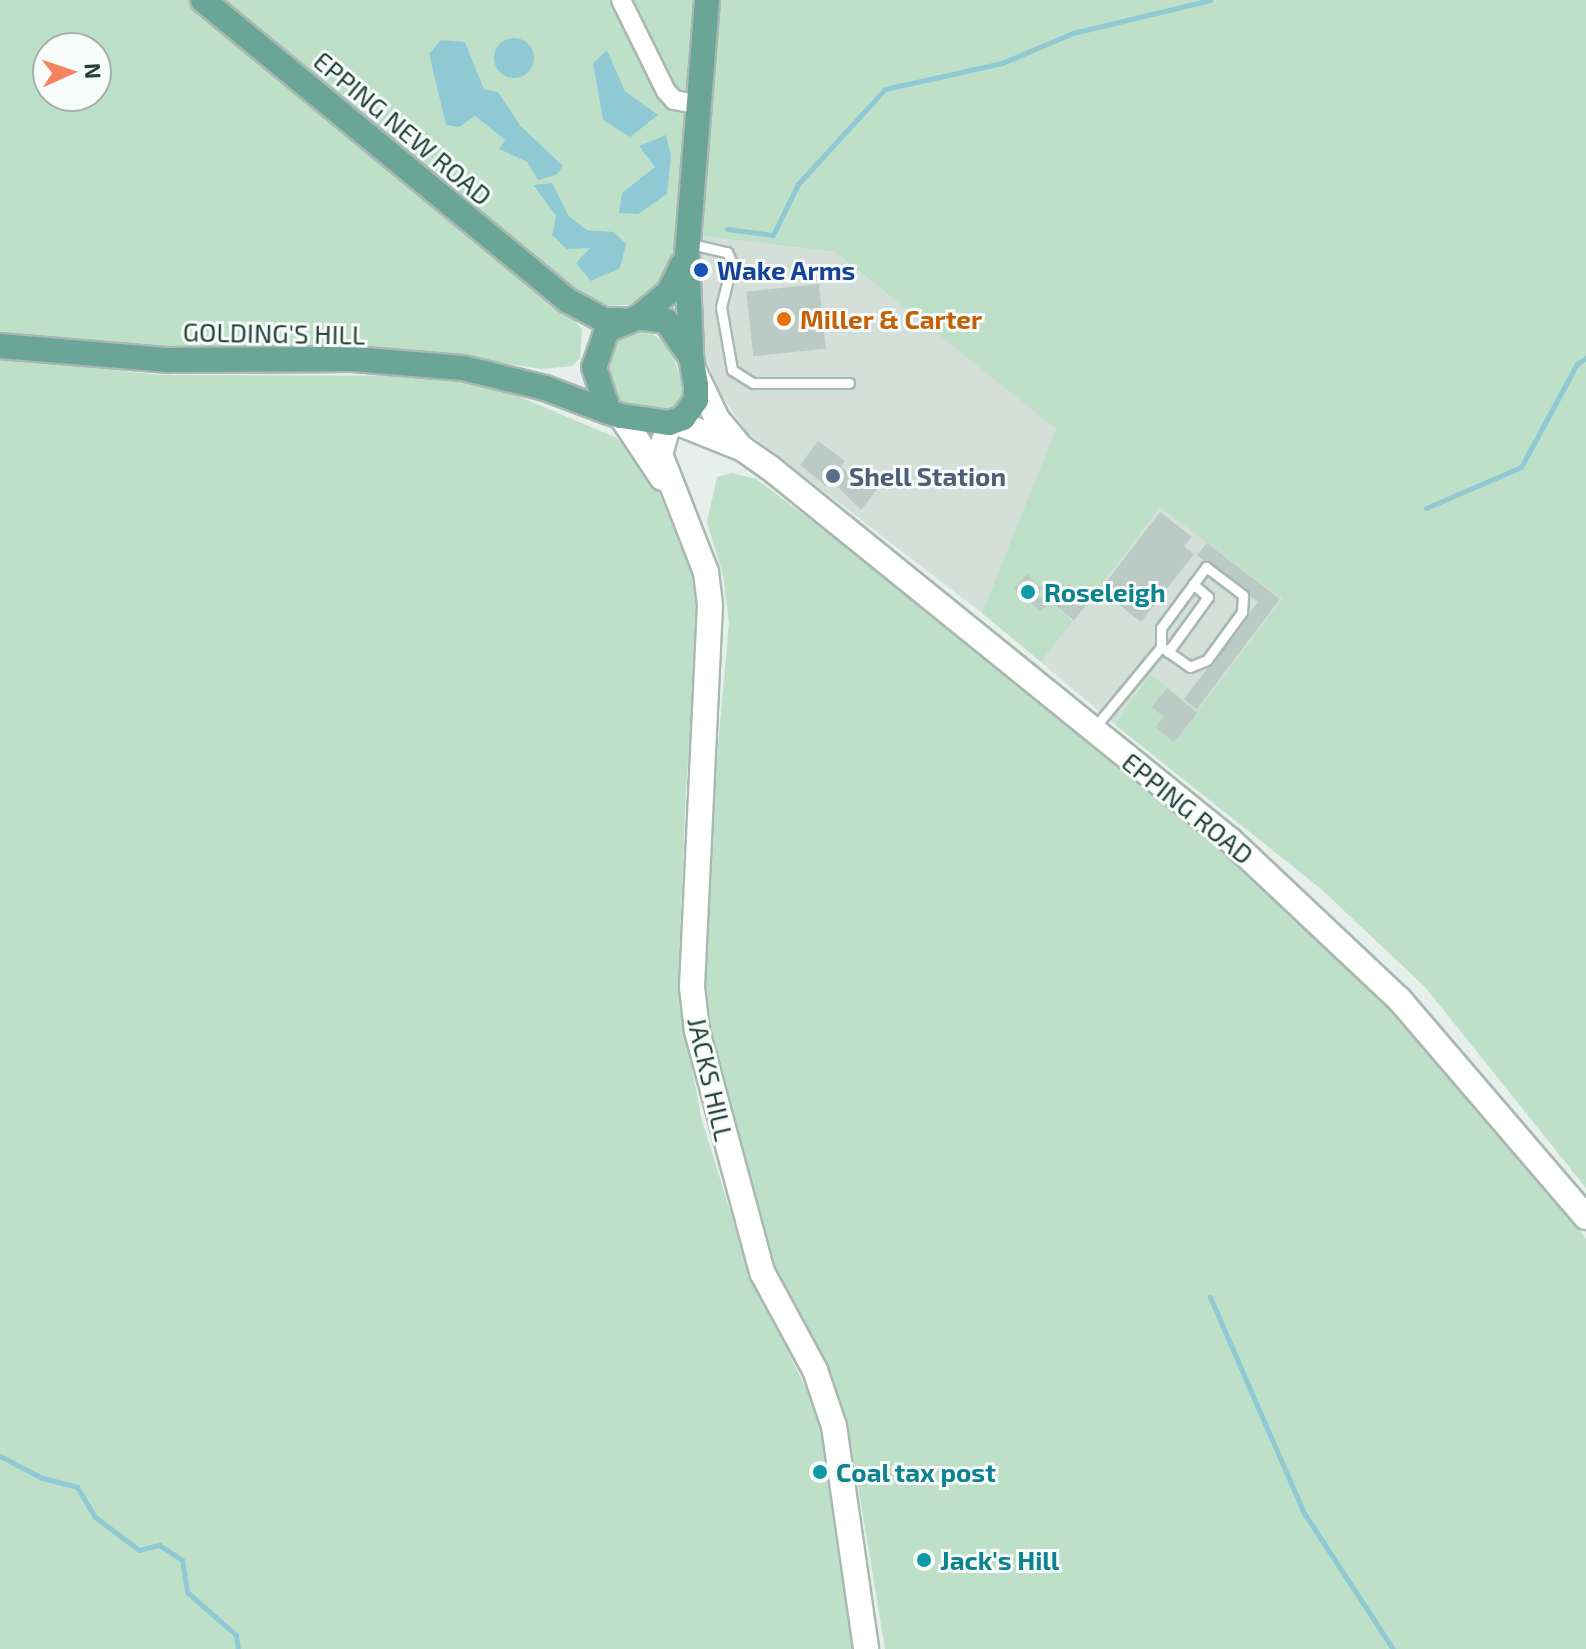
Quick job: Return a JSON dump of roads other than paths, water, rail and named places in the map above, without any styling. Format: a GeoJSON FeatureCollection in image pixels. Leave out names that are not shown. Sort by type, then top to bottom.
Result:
{"type":"FeatureCollection","features":[{"type":"Feature","properties":{"kind":"main road","name":"EPPING NEW ROAD"},"geometry":{"type":"LineString","coordinates":[[203,0],[567,300],[604,320],[630,319]]}},
{"type":"Feature","properties":{"kind":"main road"},"geometry":{"type":"LineString","coordinates":[[672,493],[660,454],[672,423],[696,400],[688,249],[696,104],[707,0]]}},
{"type":"Feature","properties":{"kind":"main road"},"geometry":{"type":"LineString","coordinates":[[545,388],[574,379],[595,353],[607,330],[630,319],[669,292],[688,249]]}},
{"type":"Feature","properties":{"kind":"main road","name":"EPPING NEW ROAD"},"geometry":{"type":"LineString","coordinates":[[567,300],[592,331],[595,353]]}},
{"type":"Feature","properties":{"kind":"main road"},"geometry":{"type":"LineString","coordinates":[[630,319],[666,321],[693,364]]}},
{"type":"Feature","properties":{"kind":"main road","name":"GOLDING'S HILL"},"geometry":{"type":"LineString","coordinates":[[0,346],[168,360],[353,359],[463,368],[545,388],[615,414]]}},
{"type":"Feature","properties":{"kind":"main road"},"geometry":{"type":"LineString","coordinates":[[595,353],[595,382],[672,493]]}},
{"type":"Feature","properties":{"kind":"main road","name":"EPPING ROAD"},"geometry":{"type":"LineString","coordinates":[[693,364],[717,419],[743,449],[1093,730],[1334,933],[1531,1147],[1586,1217]]}},
{"type":"Feature","properties":{"kind":"main road"},"geometry":{"type":"LineString","coordinates":[[615,414],[672,423]]}},
{"type":"Feature","properties":{"kind":"main road","name":"EPPING ROAD"},"geometry":{"type":"LineString","coordinates":[[672,423],[743,449]]}},
{"type":"Feature","properties":{"kind":"main road","name":"JACKS HILL"},"geometry":{"type":"LineString","coordinates":[[672,493],[706,572],[710,605],[692,987],[697,1031],[762,1272],[815,1370],[834,1426],[866,1649]]}},
{"type":"Feature","properties":{"kind":"street"},"geometry":{"type":"LineString","coordinates":[[621,0],[666,91],[674,100],[696,104]]}},
{"type":"Feature","properties":{"kind":"lane"},"geometry":{"type":"LineString","coordinates":[[688,249],[727,252],[732,263],[721,307],[727,358],[741,378],[764,384],[849,383]]}},
{"type":"Feature","properties":{"kind":"lane"},"geometry":{"type":"LineString","coordinates":[[1206,567],[1243,595],[1242,612],[1207,660],[1190,667],[1165,650],[1161,628],[1206,567]]}},
{"type":"Feature","properties":{"kind":"lane"},"geometry":{"type":"LineString","coordinates":[[1093,730],[1208,597],[1193,584]]}},
{"type":"Feature","properties":{"kind":"water"},"geometry":{"type":"Polygon","coordinates":[[[514,38],[528,44],[534,58],[528,72],[514,78],[500,72],[494,58],[500,44],[514,38]]]}},
{"type":"Feature","properties":{"kind":"water"},"geometry":{"type":"Polygon","coordinates":[[[441,40],[465,42],[484,89],[498,92],[520,125],[563,166],[556,175],[538,180],[527,162],[499,149],[505,140],[475,116],[459,127],[446,125],[429,54],[441,40]]]}},
{"type":"Feature","properties":{"kind":"water"},"geometry":{"type":"Polygon","coordinates":[[[607,50],[625,91],[658,115],[630,137],[603,120],[593,63],[607,50]]]}},
{"type":"Feature","properties":{"kind":"water"},"geometry":{"type":"Polygon","coordinates":[[[666,135],[671,155],[667,194],[638,214],[619,213],[622,193],[655,167],[639,146],[666,135]]]}},
{"type":"Feature","properties":{"kind":"water"},"geometry":{"type":"Polygon","coordinates":[[[552,183],[569,216],[587,230],[614,232],[626,244],[620,268],[591,281],[576,263],[590,248],[567,249],[552,235],[556,216],[533,185],[552,183]]]}},
{"type":"Feature","properties":{"kind":"waterway"},"geometry":{"type":"LineString","coordinates":[[727,229],[773,235],[798,184],[885,89],[1002,63],[1073,33],[1210,0]]}},
{"type":"Feature","properties":{"kind":"waterway"},"geometry":{"type":"LineString","coordinates":[[1426,508],[1521,467],[1577,364],[1586,358]]}},
{"type":"Feature","properties":{"kind":"waterway"},"geometry":{"type":"LineString","coordinates":[[1210,1297],[1304,1513],[1393,1649]]}},
{"type":"Feature","properties":{"kind":"waterway"},"geometry":{"type":"LineString","coordinates":[[0,1456],[42,1478],[77,1487],[95,1517],[139,1550],[159,1545],[182,1560],[187,1592],[236,1635],[238,1649]]}},
{"type":"Feature","properties":{"kind":"place","name":"Wake Arms"},"geometry":{"type":"Point","coordinates":[701,270]}},
{"type":"Feature","properties":{"kind":"place","name":"Miller & Carter"},"geometry":{"type":"Point","coordinates":[784,319]}},
{"type":"Feature","properties":{"kind":"place","name":"Shell Station"},"geometry":{"type":"Point","coordinates":[833,476]}},
{"type":"Feature","properties":{"kind":"place","name":"Roseleigh"},"geometry":{"type":"Point","coordinates":[1028,592]}},
{"type":"Feature","properties":{"kind":"place","name":"Coal tax post"},"geometry":{"type":"Point","coordinates":[820,1472]}},
{"type":"Feature","properties":{"kind":"place","name":"Jack's Hill"},"geometry":{"type":"Point","coordinates":[924,1560]}}]}
